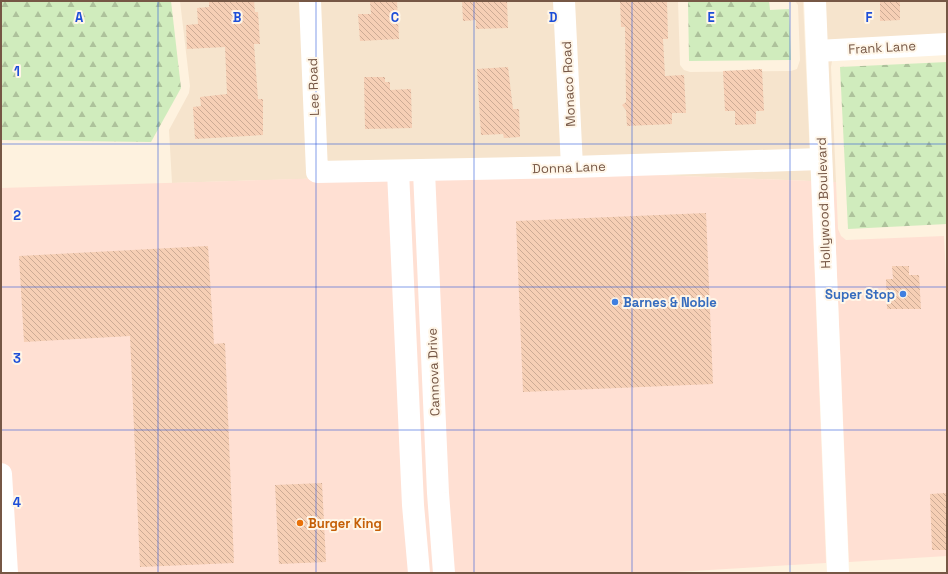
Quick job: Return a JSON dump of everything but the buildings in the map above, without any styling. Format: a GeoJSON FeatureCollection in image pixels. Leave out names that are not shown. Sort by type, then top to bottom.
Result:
{"type":"FeatureCollection","features":[{"type":"Feature","properties":{"kind":"street","name":"Lee Road"},"geometry":{"type":"LineString","coordinates":[[310,1],[317,172]]}},
{"type":"Feature","properties":{"kind":"street","name":"Monaco Road"},"geometry":{"type":"LineString","coordinates":[[564,1],[572,167]]}},
{"type":"Feature","properties":{"kind":"street","name":"Hollywood Boulevard"},"geometry":{"type":"LineString","coordinates":[[815,1],[838,573]]}},
{"type":"Feature","properties":{"kind":"street","name":"Frank Lane"},"geometry":{"type":"LineString","coordinates":[[817,51],[947,44]]}},
{"type":"Feature","properties":{"kind":"street","name":"Donna Lane"},"geometry":{"type":"LineString","coordinates":[[317,172],[424,171],[821,159]]}},
{"type":"Feature","properties":{"kind":"street","name":"Cannova Drive"},"geometry":{"type":"LineString","coordinates":[[398,171],[413,505],[419,573]]}},
{"type":"Feature","properties":{"kind":"street","name":"Cannova Drive"},"geometry":{"type":"LineString","coordinates":[[424,171],[438,493],[444,573]]}},
{"type":"Feature","properties":{"kind":"street"},"geometry":{"type":"LineString","coordinates":[[1,474],[7,573]]}},
{"type":"Feature","properties":{"kind":"shaded area"},"geometry":{"type":"Polygon","coordinates":[[[180,1],[678,1],[680,65],[684,70],[690,72],[791,71],[797,69],[800,60],[798,5],[795,1],[803,1],[811,181],[582,172],[455,174],[172,183],[169,130],[189,93],[190,86],[180,1]]]}},
{"type":"Feature","properties":{"kind":"shaded area"},"geometry":{"type":"Polygon","coordinates":[[[825,1],[947,1],[947,51],[832,61],[836,182],[833,182],[825,1]]]}},
{"type":"Feature","properties":{"kind":"shaded area"},"geometry":{"type":"Polygon","coordinates":[[[582,172],[811,181],[826,563],[659,573],[1,573],[1,188],[456,174],[582,172]]]}},
{"type":"Feature","properties":{"kind":"shaded area"},"geometry":{"type":"Polygon","coordinates":[[[833,182],[836,182],[838,229],[841,236],[846,240],[944,236],[947,295],[947,556],[849,562],[833,182]]]}},
{"type":"Feature","properties":{"kind":"green space"},"geometry":{"type":"Polygon","coordinates":[[[1,1],[171,1],[181,88],[151,142],[1,140],[1,1]]]}},
{"type":"Feature","properties":{"kind":"green space"},"geometry":{"type":"Polygon","coordinates":[[[688,1],[769,1],[770,10],[789,9],[791,60],[689,61],[688,1]]]}},
{"type":"Feature","properties":{"kind":"green space"},"geometry":{"type":"Polygon","coordinates":[[[947,62],[947,224],[848,229],[840,67],[947,62]]]}},
{"type":"Feature","properties":{"kind":"place","name":"Super Stop"},"geometry":{"type":"Point","coordinates":[903,294]}},
{"type":"Feature","properties":{"kind":"place","name":"Barnes & Noble"},"geometry":{"type":"Point","coordinates":[615,302]}},
{"type":"Feature","properties":{"kind":"place","name":"Burger King"},"geometry":{"type":"Point","coordinates":[300,523]}}]}
